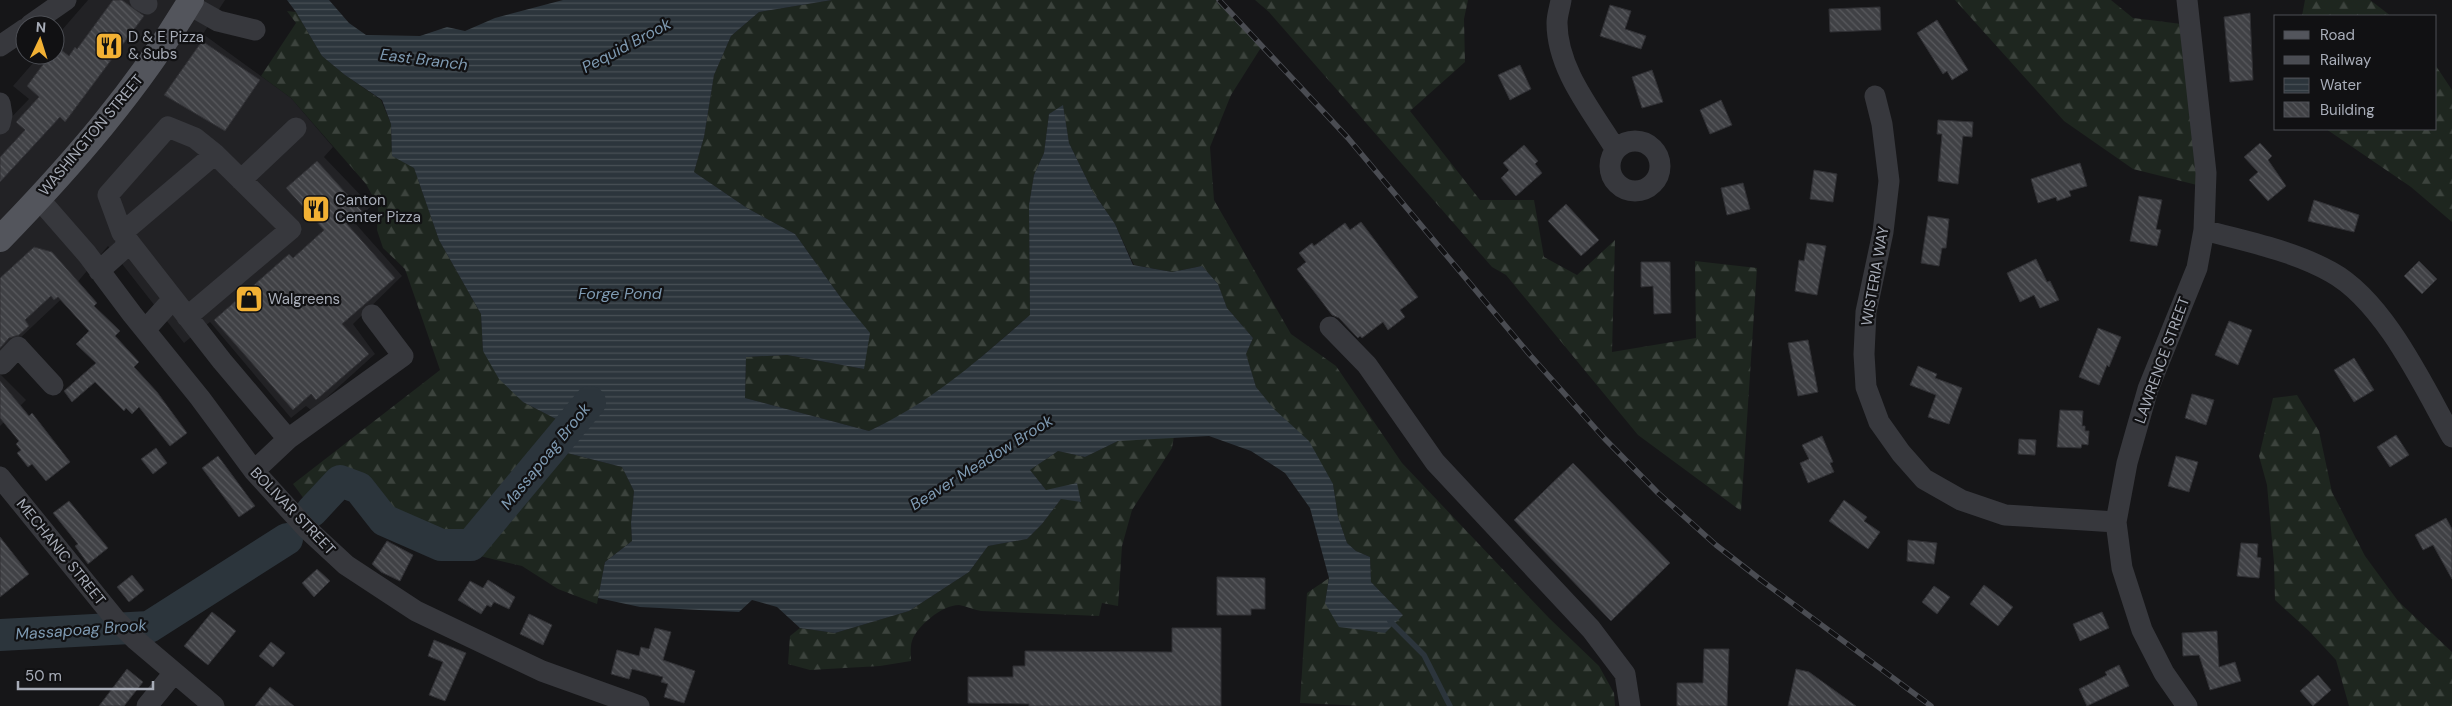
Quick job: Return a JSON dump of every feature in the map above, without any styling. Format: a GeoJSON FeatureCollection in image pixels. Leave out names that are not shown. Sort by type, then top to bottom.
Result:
{"type":"FeatureCollection","features":[{"type":"Feature","properties":{"kind":"main road","name":"WASHINGTON STREET"},"geometry":{"type":"LineString","coordinates":[[0,239],[39,199],[131,91],[189,2]]}},
{"type":"Feature","properties":{"kind":"street"},"geometry":{"type":"LineString","coordinates":[[44,15],[66,0]]}},
{"type":"Feature","properties":{"kind":"street"},"geometry":{"type":"LineString","coordinates":[[1561,0],[1557,22],[1560,47],[1571,78],[1616,150]]}},
{"type":"Feature","properties":{"kind":"street","name":"LAWRENCE STREET"},"geometry":{"type":"LineString","coordinates":[[2187,0],[2206,173],[2204,230],[2197,268],[2148,389],[2127,463],[2116,522],[2122,568],[2142,630],[2164,673],[2187,706]]}},
{"type":"Feature","properties":{"kind":"street"},"geometry":{"type":"LineString","coordinates":[[189,2],[218,21],[255,30]]}},
{"type":"Feature","properties":{"kind":"street"},"geometry":{"type":"LineString","coordinates":[[0,46],[15,36]]}},
{"type":"Feature","properties":{"kind":"street","name":"WISTERIA WAY"},"geometry":{"type":"LineString","coordinates":[[1876,96],[1882,124],[1889,181],[1883,232],[1866,312],[1864,354],[1866,388],[1879,422],[1901,453],[1924,479],[1961,500],[2005,515],[2116,522]]}},
{"type":"Feature","properties":{"kind":"street"},"geometry":{"type":"LineString","coordinates":[[0,103],[2,115],[0,124]]}},
{"type":"Feature","properties":{"kind":"street"},"geometry":{"type":"LineString","coordinates":[[188,316],[291,229],[195,138],[168,127],[108,195],[126,238],[174,299],[288,439]]}},
{"type":"Feature","properties":{"kind":"street"},"geometry":{"type":"LineString","coordinates":[[240,180],[296,128]]}},
{"type":"Feature","properties":{"kind":"street"},"geometry":{"type":"LineString","coordinates":[[99,271],[126,238],[214,154]]}},
{"type":"Feature","properties":{"kind":"street","name":"BOLIVAR STREET"},"geometry":{"type":"LineString","coordinates":[[39,199],[200,398],[254,471],[306,528],[346,565],[416,611],[542,671],[640,706]]}},
{"type":"Feature","properties":{"kind":"street"},"geometry":{"type":"LineString","coordinates":[[2204,230],[2296,255],[2333,273],[2365,299],[2404,350],[2452,437]]}},
{"type":"Feature","properties":{"kind":"street"},"geometry":{"type":"LineString","coordinates":[[145,330],[174,299]]}},
{"type":"Feature","properties":{"kind":"street"},"geometry":{"type":"LineString","coordinates":[[254,471],[288,439],[403,356],[372,315]]}},
{"type":"Feature","properties":{"kind":"street"},"geometry":{"type":"LineString","coordinates":[[1330,326],[1367,365],[1435,462],[1591,629],[1625,674],[1630,706]]}},
{"type":"Feature","properties":{"kind":"street"},"geometry":{"type":"LineString","coordinates":[[0,362],[2,364],[18,347],[53,384]]}},
{"type":"Feature","properties":{"kind":"street","name":"MECHANIC STREET"},"geometry":{"type":"LineString","coordinates":[[3,487],[116,620],[136,640],[214,706]]}},
{"type":"Feature","properties":{"kind":"street"},"geometry":{"type":"LineString","coordinates":[[147,706],[174,673]]}},
{"type":"Feature","properties":{"kind":"shaded area"},"geometry":{"type":"Polygon","coordinates":[[[88,0],[225,0],[203,34],[291,98],[333,147],[324,157],[371,206],[355,223],[402,276],[353,324],[375,354],[312,411],[306,406],[291,418],[210,322],[184,343],[108,246],[70,291],[0,357],[0,129],[29,99],[13,86],[31,65],[65,65],[65,26],[88,0]]]}},
{"type":"Feature","properties":{"kind":"shaded area"},"geometry":{"type":"Polygon","coordinates":[[[0,374],[26,400],[0,426],[0,374]]]}},
{"type":"Feature","properties":{"kind":"green space"},"geometry":{"type":"Polygon","coordinates":[[[832,0],[1219,0],[1262,46],[1231,95],[1210,147],[1214,200],[1291,334],[1336,366],[1402,463],[1549,618],[1599,666],[1614,693],[1615,706],[1365,706],[1300,703],[1307,593],[1329,578],[1325,603],[1403,615],[1371,582],[1370,557],[1356,551],[1347,543],[1338,517],[1333,484],[1256,387],[1246,354],[1253,338],[1227,308],[1218,284],[1202,266],[1172,272],[1134,265],[1115,224],[1093,192],[1069,143],[1063,106],[1049,114],[1044,153],[1034,175],[1029,205],[1030,315],[957,378],[912,410],[869,431],[745,398],[746,357],[787,355],[864,369],[841,298],[795,234],[747,208],[694,172],[704,137],[714,75],[731,36],[759,12],[832,0]]]}},
{"type":"Feature","properties":{"kind":"green space"},"geometry":{"type":"Polygon","coordinates":[[[1255,0],[1468,0],[1464,19],[1465,62],[1410,111],[1480,200],[1534,200],[1544,257],[1577,275],[1615,240],[1612,352],[1696,338],[1695,261],[1757,268],[1741,511],[1638,435],[1506,275],[1492,267],[1269,12],[1255,0]]]}},
{"type":"Feature","properties":{"kind":"green space"},"geometry":{"type":"Polygon","coordinates":[[[1955,0],[2111,0],[2133,18],[2190,25],[2205,187],[2133,169],[2064,121],[1955,0]]]}},
{"type":"Feature","properties":{"kind":"green space"},"geometry":{"type":"Polygon","coordinates":[[[2305,0],[2370,0],[2390,15],[2302,15],[2305,0]]]}},
{"type":"Feature","properties":{"kind":"green space"},"geometry":{"type":"Polygon","coordinates":[[[287,11],[296,12],[322,56],[381,100],[391,124],[392,155],[414,168],[439,240],[481,314],[483,351],[523,402],[556,419],[567,453],[622,467],[634,491],[631,523],[632,541],[605,562],[597,604],[558,589],[522,566],[463,552],[426,547],[368,514],[341,490],[319,519],[293,484],[440,370],[405,269],[383,248],[377,230],[378,206],[366,184],[291,98],[261,76],[296,23],[287,11]]]}},
{"type":"Feature","properties":{"kind":"green space"},"geometry":{"type":"Polygon","coordinates":[[[2437,68],[2452,90],[2452,222],[2411,187],[2327,130],[2437,130],[2437,68]]]}},
{"type":"Feature","properties":{"kind":"green space"},"geometry":{"type":"Polygon","coordinates":[[[2297,395],[2319,431],[2332,492],[2365,556],[2398,601],[2452,652],[2452,706],[2349,706],[2336,660],[2310,632],[2275,600],[2274,563],[2267,485],[2259,456],[2273,398],[2297,395]]]}},
{"type":"Feature","properties":{"kind":"green space"},"geometry":{"type":"Polygon","coordinates":[[[1174,436],[1172,448],[1132,510],[1122,546],[1118,606],[1102,603],[1099,616],[981,611],[959,605],[952,606],[938,612],[919,629],[911,643],[911,661],[880,666],[810,670],[788,664],[790,636],[800,628],[835,633],[909,611],[969,572],[988,546],[1027,539],[1042,524],[1061,499],[1046,490],[1030,470],[1058,451],[1085,457],[1118,441],[1174,436]]]}},
{"type":"Feature","properties":{"kind":"water","name":"Forge Pond"},"geometry":{"type":"Polygon","coordinates":[[[287,0],[329,0],[349,23],[366,35],[420,36],[447,27],[465,31],[495,18],[563,0],[832,0],[759,12],[731,36],[714,75],[704,137],[694,172],[747,208],[795,234],[841,298],[870,333],[864,369],[787,355],[746,357],[745,398],[869,431],[914,407],[954,379],[1030,315],[1029,205],[1034,175],[1044,153],[1049,114],[1063,105],[1069,143],[1093,192],[1115,224],[1133,265],[1172,272],[1202,266],[1218,284],[1227,308],[1253,338],[1246,354],[1256,387],[1274,409],[1309,441],[1333,484],[1338,517],[1347,543],[1356,551],[1370,557],[1371,582],[1403,615],[1385,633],[1339,627],[1325,603],[1329,578],[1310,508],[1285,473],[1251,451],[1209,436],[1118,441],[1085,457],[1058,451],[1030,470],[1046,490],[1077,483],[1081,502],[1061,499],[1042,524],[1027,539],[988,546],[969,572],[909,611],[835,633],[800,628],[777,607],[752,600],[739,612],[640,607],[598,598],[605,562],[632,541],[631,523],[634,491],[622,467],[567,453],[556,419],[523,402],[499,379],[483,351],[481,314],[439,240],[414,168],[392,156],[391,124],[382,100],[345,75],[322,56],[287,0]]]}},
{"type":"Feature","properties":{"kind":"building"},"geometry":{"type":"Polygon","coordinates":[[[113,0],[122,0],[144,16],[65,122],[60,117],[0,182],[0,157],[25,130],[16,122],[39,97],[27,86],[43,65],[65,65],[65,53],[69,56],[75,47],[77,49],[113,0]]]}},
{"type":"Feature","properties":{"kind":"building"},"geometry":{"type":"Polygon","coordinates":[[[1610,5],[1631,11],[1625,29],[1646,36],[1641,49],[1600,36],[1610,5]]]}},
{"type":"Feature","properties":{"kind":"building"},"geometry":{"type":"Polygon","coordinates":[[[1880,7],[1881,30],[1830,32],[1829,9],[1880,7]]]}},
{"type":"Feature","properties":{"kind":"building"},"geometry":{"type":"Polygon","coordinates":[[[2250,13],[2253,80],[2230,82],[2224,17],[2250,13]]]}},
{"type":"Feature","properties":{"kind":"building"},"geometry":{"type":"Polygon","coordinates":[[[1937,20],[1968,70],[1952,80],[1947,71],[1943,74],[1917,33],[1937,20]]]}},
{"type":"Feature","properties":{"kind":"building"},"geometry":{"type":"Polygon","coordinates":[[[202,41],[260,80],[225,131],[164,95],[202,41]]]}},
{"type":"Feature","properties":{"kind":"building"},"geometry":{"type":"Polygon","coordinates":[[[1520,65],[1531,89],[1510,100],[1498,75],[1520,65]]]}},
{"type":"Feature","properties":{"kind":"building"},"geometry":{"type":"Polygon","coordinates":[[[1652,70],[1663,102],[1642,108],[1632,77],[1652,70]]]}},
{"type":"Feature","properties":{"kind":"building"},"geometry":{"type":"Polygon","coordinates":[[[1721,100],[1732,125],[1710,134],[1700,110],[1721,100]]]}},
{"type":"Feature","properties":{"kind":"building"},"geometry":{"type":"Polygon","coordinates":[[[1938,120],[1973,122],[1972,137],[1963,136],[1958,184],[1938,181],[1942,134],[1937,134],[1938,120]]]}},
{"type":"Feature","properties":{"kind":"building"},"geometry":{"type":"Polygon","coordinates":[[[2260,143],[2272,156],[2268,160],[2286,186],[2268,201],[2249,180],[2258,172],[2244,157],[2260,143]]]}},
{"type":"Feature","properties":{"kind":"building"},"geometry":{"type":"Polygon","coordinates":[[[1524,145],[1538,161],[1535,164],[1542,173],[1516,196],[1501,178],[1509,170],[1503,163],[1524,145]]]}},
{"type":"Feature","properties":{"kind":"building"},"geometry":{"type":"Polygon","coordinates":[[[317,161],[362,211],[347,224],[395,278],[342,324],[369,354],[316,400],[311,394],[293,410],[214,320],[289,254],[293,258],[324,230],[286,188],[317,161]]]}},
{"type":"Feature","properties":{"kind":"building"},"geometry":{"type":"Polygon","coordinates":[[[2080,163],[2087,186],[2069,191],[2071,196],[2057,201],[2056,197],[2038,203],[2031,179],[2080,163]]]}},
{"type":"Feature","properties":{"kind":"building"},"geometry":{"type":"Polygon","coordinates":[[[1814,170],[1837,174],[1833,202],[1810,199],[1814,170]]]}},
{"type":"Feature","properties":{"kind":"building"},"geometry":{"type":"Polygon","coordinates":[[[1743,183],[1750,209],[1727,215],[1721,188],[1743,183]]]}},
{"type":"Feature","properties":{"kind":"building"},"geometry":{"type":"Polygon","coordinates":[[[2139,196],[2162,200],[2156,229],[2161,230],[2157,246],[2130,241],[2139,196]]]}},
{"type":"Feature","properties":{"kind":"building"},"geometry":{"type":"Polygon","coordinates":[[[2314,200],[2359,215],[2354,232],[2308,221],[2314,200]]]}},
{"type":"Feature","properties":{"kind":"building"},"geometry":{"type":"Polygon","coordinates":[[[1566,204],[1599,240],[1581,256],[1548,221],[1566,204]]]}},
{"type":"Feature","properties":{"kind":"building"},"geometry":{"type":"Polygon","coordinates":[[[1928,216],[1949,219],[1946,248],[1942,248],[1939,266],[1921,263],[1928,216]]]}},
{"type":"Feature","properties":{"kind":"building"},"geometry":{"type":"Polygon","coordinates":[[[1361,222],[1418,297],[1400,310],[1405,317],[1388,330],[1383,322],[1362,338],[1360,336],[1358,338],[1339,318],[1332,315],[1297,269],[1306,262],[1299,253],[1312,243],[1314,246],[1345,223],[1350,230],[1361,222]]]}},
{"type":"Feature","properties":{"kind":"building"},"geometry":{"type":"Polygon","coordinates":[[[1807,243],[1826,246],[1817,295],[1795,291],[1799,260],[1804,261],[1807,243]]]}},
{"type":"Feature","properties":{"kind":"building"},"geometry":{"type":"Polygon","coordinates":[[[34,247],[52,252],[97,303],[94,306],[120,331],[115,336],[139,362],[134,367],[157,392],[187,433],[170,446],[139,407],[132,414],[126,408],[124,411],[95,382],[72,402],[64,391],[96,363],[76,344],[89,331],[58,297],[54,300],[51,296],[25,320],[29,326],[19,335],[9,338],[0,348],[0,278],[34,247]]]}},
{"type":"Feature","properties":{"kind":"building"},"geometry":{"type":"Polygon","coordinates":[[[2036,259],[2047,282],[2050,281],[2059,300],[2040,308],[2034,295],[2020,302],[2007,273],[2036,259]]]}},
{"type":"Feature","properties":{"kind":"building"},"geometry":{"type":"Polygon","coordinates":[[[2419,261],[2437,279],[2422,294],[2404,276],[2419,261]]]}},
{"type":"Feature","properties":{"kind":"building"},"geometry":{"type":"Polygon","coordinates":[[[1641,262],[1670,262],[1671,313],[1654,314],[1653,286],[1641,287],[1641,262]]]}},
{"type":"Feature","properties":{"kind":"building"},"geometry":{"type":"Polygon","coordinates":[[[2229,321],[2252,330],[2238,365],[2215,355],[2229,321]]]}},
{"type":"Feature","properties":{"kind":"building"},"geometry":{"type":"Polygon","coordinates":[[[2098,328],[2121,337],[2109,367],[2107,365],[2099,385],[2079,377],[2098,328]]]}},
{"type":"Feature","properties":{"kind":"building"},"geometry":{"type":"Polygon","coordinates":[[[1808,340],[1818,392],[1798,396],[1788,343],[1808,340]]]}},
{"type":"Feature","properties":{"kind":"building"},"geometry":{"type":"Polygon","coordinates":[[[2354,358],[2374,390],[2354,402],[2334,370],[2354,358]]]}},
{"type":"Feature","properties":{"kind":"building"},"geometry":{"type":"Polygon","coordinates":[[[1918,366],[1937,374],[1935,378],[1962,388],[1949,424],[1928,417],[1936,395],[1910,385],[1918,366]]]}},
{"type":"Feature","properties":{"kind":"building"},"geometry":{"type":"Polygon","coordinates":[[[0,381],[29,416],[32,413],[70,462],[46,481],[32,464],[28,467],[17,453],[21,450],[16,444],[19,441],[0,418],[0,381]]]}},
{"type":"Feature","properties":{"kind":"building"},"geometry":{"type":"Polygon","coordinates":[[[2192,394],[2214,400],[2206,425],[2185,418],[2192,394]]]}},
{"type":"Feature","properties":{"kind":"building"},"geometry":{"type":"Polygon","coordinates":[[[2060,410],[2083,411],[2082,426],[2085,426],[2085,431],[2089,431],[2088,445],[2082,444],[2081,448],[2057,447],[2060,410]]]}},
{"type":"Feature","properties":{"kind":"building"},"geometry":{"type":"Polygon","coordinates":[[[2396,435],[2409,455],[2390,467],[2377,447],[2396,435]]]}},
{"type":"Feature","properties":{"kind":"building"},"geometry":{"type":"Polygon","coordinates":[[[1822,436],[1833,462],[1830,463],[1834,472],[1808,483],[1800,463],[1809,459],[1802,445],[1822,436]]]}},
{"type":"Feature","properties":{"kind":"building"},"geometry":{"type":"Polygon","coordinates":[[[2019,439],[2036,440],[2035,455],[2018,454],[2019,439]]]}},
{"type":"Feature","properties":{"kind":"building"},"geometry":{"type":"Polygon","coordinates":[[[156,448],[167,463],[153,474],[141,459],[156,448]]]}},
{"type":"Feature","properties":{"kind":"building"},"geometry":{"type":"Polygon","coordinates":[[[218,456],[255,506],[239,517],[202,468],[218,456]]]}},
{"type":"Feature","properties":{"kind":"building"},"geometry":{"type":"Polygon","coordinates":[[[2176,456],[2198,462],[2189,492],[2168,486],[2176,456]]]}},
{"type":"Feature","properties":{"kind":"building"},"geometry":{"type":"Polygon","coordinates":[[[1573,463],[1670,563],[1611,621],[1514,520],[1573,463]]]}},
{"type":"Feature","properties":{"kind":"building"},"geometry":{"type":"Polygon","coordinates":[[[1844,500],[1867,517],[1864,521],[1880,532],[1868,549],[1829,521],[1844,500]]]}},
{"type":"Feature","properties":{"kind":"building"},"geometry":{"type":"Polygon","coordinates":[[[69,501],[108,548],[88,564],[75,546],[78,544],[53,513],[69,501]]]}},
{"type":"Feature","properties":{"kind":"building"},"geometry":{"type":"Polygon","coordinates":[[[2446,518],[2452,529],[2452,579],[2433,545],[2423,550],[2415,535],[2446,518]]]}},
{"type":"Feature","properties":{"kind":"building"},"geometry":{"type":"Polygon","coordinates":[[[0,537],[29,574],[0,597],[0,537]]]}},
{"type":"Feature","properties":{"kind":"building"},"geometry":{"type":"Polygon","coordinates":[[[1908,540],[1937,543],[1934,564],[1907,561],[1908,540]]]}},
{"type":"Feature","properties":{"kind":"building"},"geometry":{"type":"Polygon","coordinates":[[[387,541],[413,555],[400,581],[381,572],[372,564],[387,541]]]}},
{"type":"Feature","properties":{"kind":"building"},"geometry":{"type":"Polygon","coordinates":[[[2241,543],[2258,544],[2257,557],[2261,558],[2259,578],[2237,576],[2241,543]]]}},
{"type":"Feature","properties":{"kind":"building"},"geometry":{"type":"Polygon","coordinates":[[[317,569],[330,581],[314,597],[302,583],[317,569]]]}},
{"type":"Feature","properties":{"kind":"building"},"geometry":{"type":"Polygon","coordinates":[[[132,575],[144,590],[129,602],[117,587],[132,575]]]}},
{"type":"Feature","properties":{"kind":"building"},"geometry":{"type":"Polygon","coordinates":[[[1217,577],[1265,578],[1265,609],[1251,609],[1251,615],[1217,615],[1217,577]]]}},
{"type":"Feature","properties":{"kind":"building"},"geometry":{"type":"Polygon","coordinates":[[[488,580],[515,597],[509,609],[494,602],[491,607],[487,605],[481,614],[458,600],[470,581],[483,588],[488,580]]]}},
{"type":"Feature","properties":{"kind":"building"},"geometry":{"type":"Polygon","coordinates":[[[1984,585],[2013,607],[1998,626],[1970,604],[1984,585]]]}},
{"type":"Feature","properties":{"kind":"building"},"geometry":{"type":"Polygon","coordinates":[[[1934,586],[1950,597],[1937,614],[1922,602],[1934,586]]]}},
{"type":"Feature","properties":{"kind":"building"},"geometry":{"type":"Polygon","coordinates":[[[212,612],[236,631],[208,665],[184,646],[212,612]]]}},
{"type":"Feature","properties":{"kind":"building"},"geometry":{"type":"Polygon","coordinates":[[[2102,612],[2109,628],[2080,641],[2073,624],[2102,612]]]}},
{"type":"Feature","properties":{"kind":"building"},"geometry":{"type":"Polygon","coordinates":[[[529,614],[552,625],[543,645],[520,634],[529,614]]]}},
{"type":"Feature","properties":{"kind":"building"},"geometry":{"type":"Polygon","coordinates":[[[655,628],[671,632],[663,660],[695,671],[684,703],[664,697],[668,684],[661,682],[663,677],[632,669],[629,679],[611,674],[617,650],[639,656],[641,647],[649,649],[655,628]]]}},
{"type":"Feature","properties":{"kind":"building"},"geometry":{"type":"Polygon","coordinates":[[[1172,628],[1221,628],[1221,706],[1029,706],[1029,704],[968,703],[968,677],[1013,677],[1013,666],[1025,666],[1025,651],[1172,652],[1172,628]]]}},
{"type":"Feature","properties":{"kind":"building"},"geometry":{"type":"Polygon","coordinates":[[[2217,631],[2219,667],[2235,662],[2241,681],[2210,690],[2199,655],[2183,656],[2182,633],[2217,631]]]}},
{"type":"Feature","properties":{"kind":"building"},"geometry":{"type":"Polygon","coordinates":[[[434,640],[466,653],[445,701],[429,695],[443,662],[428,656],[434,640]]]}},
{"type":"Feature","properties":{"kind":"building"},"geometry":{"type":"Polygon","coordinates":[[[271,642],[285,653],[273,667],[259,656],[271,642]]]}},
{"type":"Feature","properties":{"kind":"building"},"geometry":{"type":"Polygon","coordinates":[[[1704,649],[1729,649],[1727,706],[1677,706],[1677,683],[1703,683],[1704,649]]]}},
{"type":"Feature","properties":{"kind":"building"},"geometry":{"type":"Polygon","coordinates":[[[2119,665],[2129,686],[2087,706],[2079,689],[2107,675],[2105,672],[2119,665]]]}},
{"type":"Feature","properties":{"kind":"building"},"geometry":{"type":"Polygon","coordinates":[[[127,669],[143,682],[124,706],[99,706],[127,669]]]}},
{"type":"Feature","properties":{"kind":"building"},"geometry":{"type":"Polygon","coordinates":[[[1796,669],[1809,672],[1856,706],[1788,706],[1796,669]]]}},
{"type":"Feature","properties":{"kind":"building"},"geometry":{"type":"Polygon","coordinates":[[[2318,675],[2331,690],[2313,706],[2300,691],[2318,675]]]}},
{"type":"Feature","properties":{"kind":"building"},"geometry":{"type":"Polygon","coordinates":[[[270,687],[294,706],[255,706],[270,687]]]}},
{"type":"Feature","properties":{"kind":"waterway","name":"Massapoag Brook"},"geometry":{"type":"LineString","coordinates":[[312,511],[340,481],[359,488],[384,520],[441,545],[471,545],[590,402]]}},
{"type":"Feature","properties":{"kind":"waterway","name":"Massapoag Brook"},"geometry":{"type":"LineString","coordinates":[[0,635],[149,627],[287,539]]}},
{"type":"Feature","properties":{"kind":"waterway","name":"Beaver Meadow Brook"},"geometry":{"type":"LineString","coordinates":[[1390,621],[1424,655],[1450,706]]}},
{"type":"Feature","properties":{"kind":"railway"},"geometry":{"type":"LineString","coordinates":[[1219,0],[1348,138],[1530,355],[1604,438],[1658,493],[1716,545],[1931,706]]}},
{"type":"Feature","properties":{"kind":"place","name":"D & E Pizza & Subs"},"geometry":{"type":"Point","coordinates":[109,46]}},
{"type":"Feature","properties":{"kind":"place","name":"Canton Center Pizza"},"geometry":{"type":"Point","coordinates":[316,209]}},
{"type":"Feature","properties":{"kind":"place","name":"Walgreens"},"geometry":{"type":"Point","coordinates":[249,299]}},
{"type":"Feature","properties":{"kind":"water label","name":"Pequid Brook"},"geometry":{"type":"Point","coordinates":[626,45]}},
{"type":"Feature","properties":{"kind":"water label","name":"East Branch"},"geometry":{"type":"Point","coordinates":[424,59]}}]}
